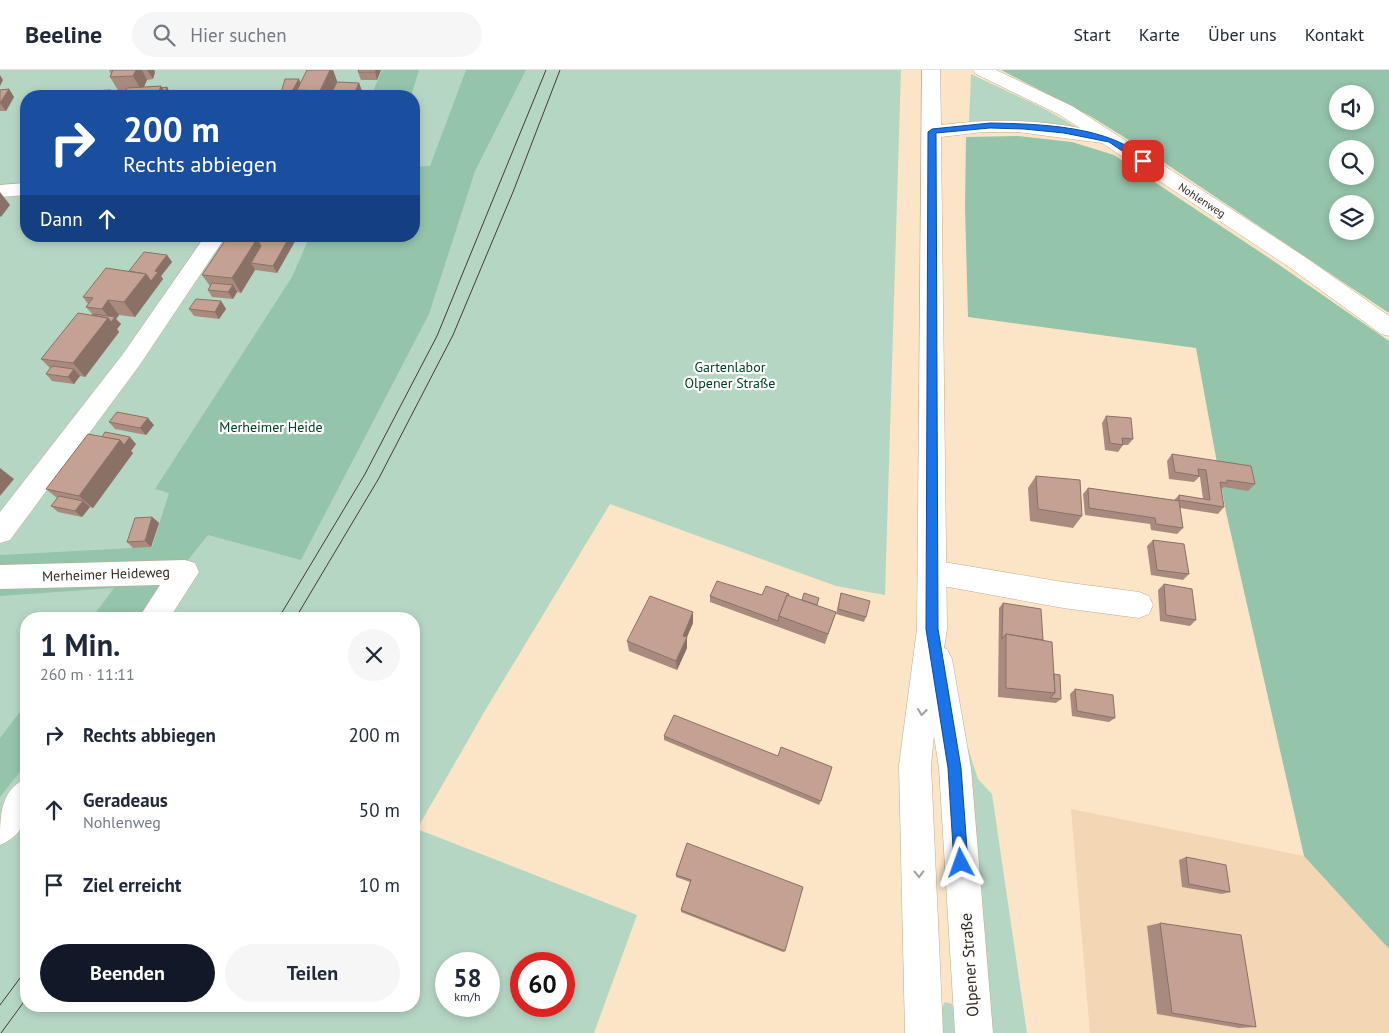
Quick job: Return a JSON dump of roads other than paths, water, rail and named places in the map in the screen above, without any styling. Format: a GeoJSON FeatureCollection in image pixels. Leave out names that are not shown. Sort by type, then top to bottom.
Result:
{"type":"FeatureCollection","features":[{"type":"Feature","properties":{"kind":"main road","name":"Olpener Straße"},"geometry":{"type":"LineString","coordinates":[[924,1033],[915,765],[932,629],[931,70]]}},
{"type":"Feature","properties":{"kind":"main road","name":"Nohlenweg"},"geometry":{"type":"LineString","coordinates":[[982,70],[1065,110],[1297,262],[1389,328]]}},
{"type":"Feature","properties":{"kind":"main road"},"geometry":{"type":"LineString","coordinates":[[932,132],[990,126],[1024,126],[1064,131],[1112,141]]}},
{"type":"Feature","properties":{"kind":"main road"},"geometry":{"type":"LineString","coordinates":[[0,191],[20,189]]}},
{"type":"Feature","properties":{"kind":"main road"},"geometry":{"type":"LineString","coordinates":[[0,532],[131,360],[212,242]]}},
{"type":"Feature","properties":{"kind":"main road","name":"Merheimer Heideweg"},"geometry":{"type":"LineString","coordinates":[[0,577],[185,572],[157,612]]}},
{"type":"Feature","properties":{"kind":"main road"},"geometry":{"type":"LineString","coordinates":[[932,572],[1063,595],[1139,605]]}},
{"type":"Feature","properties":{"kind":"main road","name":"Olpener Straße"},"geometry":{"type":"LineString","coordinates":[[932,629],[954,768],[974,1033]]}},
{"type":"Feature","properties":{"kind":"main road"},"geometry":{"type":"LineString","coordinates":[[0,828],[20,802]]}},
{"type":"Feature","properties":{"kind":"tram line"},"geometry":{"type":"LineString","coordinates":[[282,612],[365,474],[437,336],[546,70]]}},
{"type":"Feature","properties":{"kind":"tram line"},"geometry":{"type":"LineString","coordinates":[[299,612],[379,478],[453,335],[513,192],[560,70]]}},
{"type":"Feature","properties":{"kind":"tram line"},"geometry":{"type":"LineString","coordinates":[[0,1005],[20,978]]}},
{"type":"Feature","properties":{"kind":"tram line"},"geometry":{"type":"LineString","coordinates":[[1,1033],[20,1007]]}},
{"type":"Feature","properties":{"kind":"park label","name":"Gartenlabor Olpener Straße"},"geometry":{"type":"Point","coordinates":[730,376]}},
{"type":"Feature","properties":{"kind":"park label","name":"Merheimer Heide"},"geometry":{"type":"Point","coordinates":[271,427]}}]}
